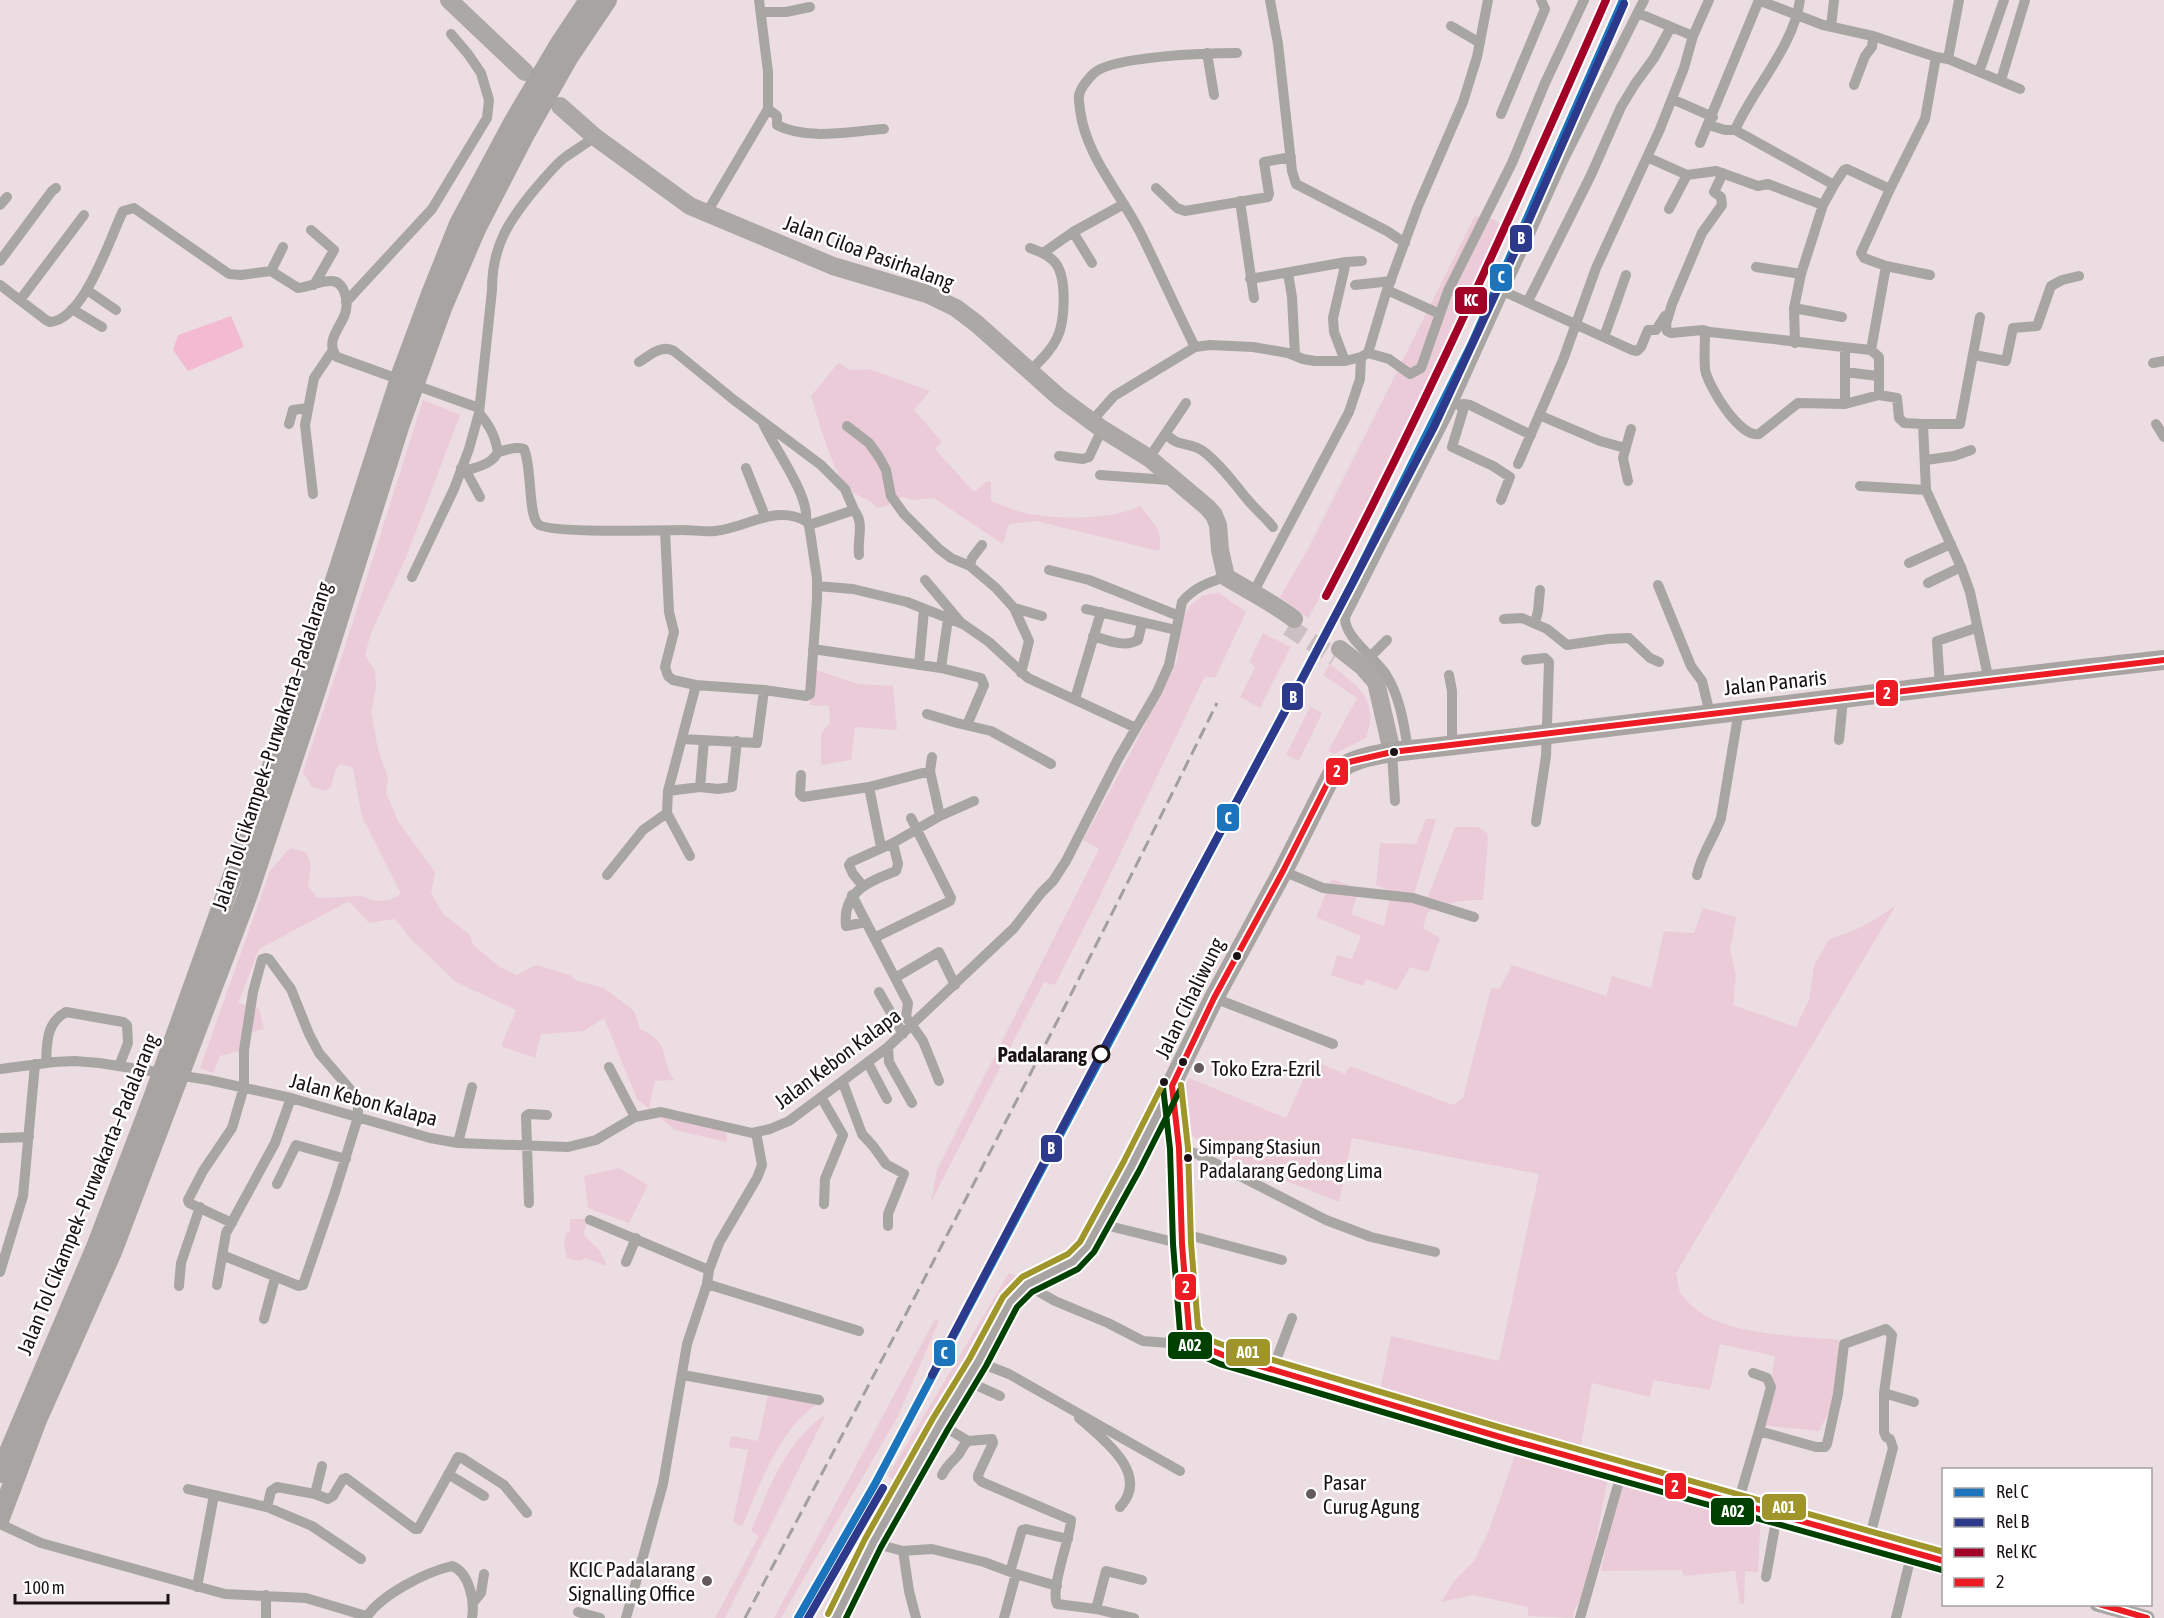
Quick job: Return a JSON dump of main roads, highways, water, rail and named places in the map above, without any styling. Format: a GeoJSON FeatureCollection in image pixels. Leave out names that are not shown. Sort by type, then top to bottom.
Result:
{"type":"FeatureCollection","features":[{"type":"Feature","properties":{"kind":"highway","name":"Jalan Tol Cikampek–Purwakarta–Padalarang"},"geometry":{"type":"LineString","coordinates":[[0,1473],[96,1247],[153,1098],[302,683],[402,372],[431,294],[459,224],[513,123],[559,45],[589,0]]}},
{"type":"Feature","properties":{"kind":"highway","name":"Jalan Tol Cikampek–Purwakarta–Padalarang"},"geometry":{"type":"LineString","coordinates":[[0,1518],[37,1420],[112,1252],[247,897],[318,687],[400,424],[442,308],[476,229],[525,134],[568,58],[608,0]]}},
{"type":"Feature","properties":{"kind":"highway","name":"Jalan Panaris"},"geometry":{"type":"LineString","coordinates":[[1400,751],[1452,747],[1739,710],[2164,660]]}},
{"type":"Feature","properties":{"kind":"highway","name":"Jalan Cihaliwung"},"geometry":{"type":"LineString","coordinates":[[836,1618],[873,1543],[978,1362],[1010,1302],[1027,1285],[1073,1261],[1087,1247],[1101,1224],[1214,998],[1283,871],[1331,776],[1349,762],[1400,751]]}},
{"type":"Feature","properties":{"kind":"main road"},"geometry":{"type":"LineString","coordinates":[[449,0],[525,72]]}},
{"type":"Feature","properties":{"kind":"main road","name":"Jalan Ciloa Pasirhalang"},"geometry":{"type":"LineString","coordinates":[[560,106],[595,137],[679,198],[706,214],[833,266],[934,297],[956,308],[1060,398],[1096,426],[1149,458],[1173,476],[1214,514],[1218,525],[1220,550],[1226,577],[1253,593],[1261,605],[1291,623]]}},
{"type":"Feature","properties":{"kind":"main road"},"geometry":{"type":"LineString","coordinates":[[1337,653],[1362,681],[1383,711],[1400,751]]}},
{"type":"Feature","properties":{"kind":"tunnel"},"geometry":{"type":"LineString","coordinates":[[1288,627],[1335,657]]}},
{"type":"Feature","properties":{"kind":"railway"},"geometry":{"type":"LineString","coordinates":[[745,1618],[985,1162],[1217,703]]}},
{"type":"Feature","properties":{"kind":"railway"},"geometry":{"type":"LineString","coordinates":[[810,1618],[892,1462]]}},
{"type":"Feature","properties":{"kind":"rail line","name":"KC"},"geometry":{"type":"LineString","coordinates":[[1326,596],[1364,523],[1471,300],[1606,0]]}},
{"type":"Feature","properties":{"kind":"rail line","name":"C"},"geometry":{"type":"LineString","coordinates":[[798,1618],[875,1484],[1352,584],[1472,343],[1623,0]]}},
{"type":"Feature","properties":{"kind":"rail line","name":"B"},"geometry":{"type":"LineString","coordinates":[[932,1375],[1434,427],[1519,243],[1624,4]]}},
{"type":"Feature","properties":{"kind":"rail line","name":"B"},"geometry":{"type":"LineString","coordinates":[[808,1618],[883,1488]]}},
{"type":"Feature","properties":{"kind":"place","name":"Padalarang"},"geometry":{"type":"Point","coordinates":[1101,1054]}},
{"type":"Feature","properties":{"kind":"place","name":"Toko Ezra-Ezril"},"geometry":{"type":"Point","coordinates":[1199,1068]}},
{"type":"Feature","properties":{"kind":"place","name":"Simpang Stasiun Padalarang Gedong Lima"},"geometry":{"type":"Point","coordinates":[1188,1158]}},
{"type":"Feature","properties":{"kind":"place","name":"Pasar Curug Agung"},"geometry":{"type":"Point","coordinates":[1311,1494]}},
{"type":"Feature","properties":{"kind":"place","name":"KCIC Padalarang Signalling Office"},"geometry":{"type":"Point","coordinates":[707,1581]}}]}
